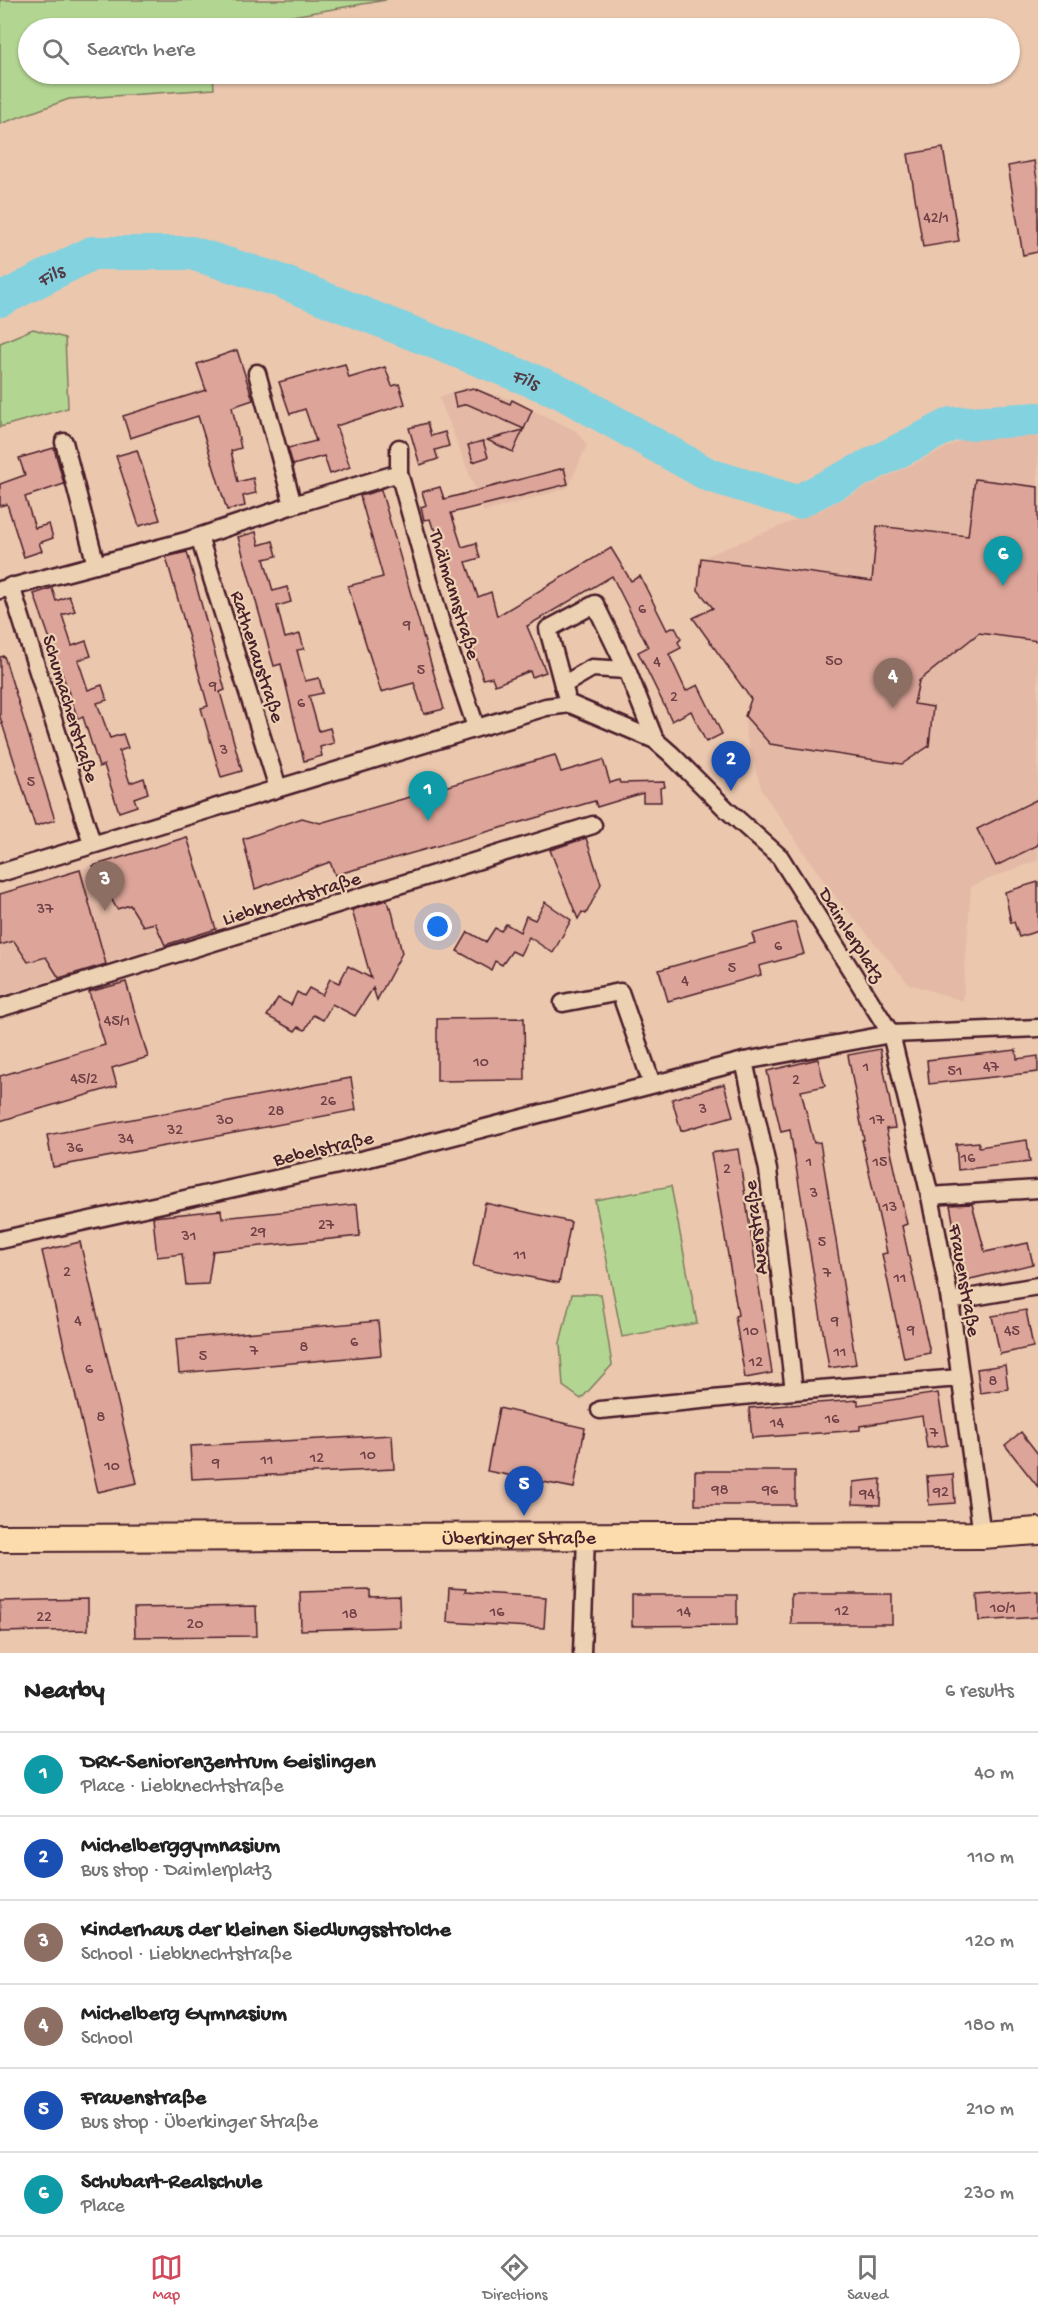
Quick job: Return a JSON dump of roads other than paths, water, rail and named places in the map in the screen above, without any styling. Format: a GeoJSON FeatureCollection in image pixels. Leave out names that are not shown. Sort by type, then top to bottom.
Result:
{"type":"FeatureCollection","features":[{"type":"Feature","properties":{"kind":"main road","name":"Überkinger Straße"},"geometry":{"type":"LineString","coordinates":[[0,1538],[982,1535],[1038,1531]]}},
{"type":"Feature","properties":{"kind":"street"},"geometry":{"type":"LineString","coordinates":[[257,373],[292,505]]}},
{"type":"Feature","properties":{"kind":"street"},"geometry":{"type":"LineString","coordinates":[[64,442],[96,565]]}},
{"type":"Feature","properties":{"kind":"street","name":"Thälmannstraße"},"geometry":{"type":"LineString","coordinates":[[399,447],[399,473],[442,627],[476,727]]}},
{"type":"Feature","properties":{"kind":"street"},"geometry":{"type":"LineString","coordinates":[[199,537],[292,505],[399,473]]}},
{"type":"Feature","properties":{"kind":"street","name":"Schumacherstraße"},"geometry":{"type":"LineString","coordinates":[[92,843],[6,588],[116,561],[199,537]]}},
{"type":"Feature","properties":{"kind":"street","name":"Rathenaustraße"},"geometry":{"type":"LineString","coordinates":[[199,537],[278,788]]}},
{"type":"Feature","properties":{"kind":"street"},"geometry":{"type":"LineString","coordinates":[[570,705],[562,685],[548,629],[595,603],[627,670],[655,740]]}},
{"type":"Feature","properties":{"kind":"street"},"geometry":{"type":"LineString","coordinates":[[562,685],[592,668],[627,670]]}},
{"type":"Feature","properties":{"kind":"street"},"geometry":{"type":"LineString","coordinates":[[0,873],[92,843],[546,707],[570,705],[655,740]]}},
{"type":"Feature","properties":{"kind":"street","name":"Daimlerplatz"},"geometry":{"type":"LineString","coordinates":[[655,740],[780,858],[891,1034]]}},
{"type":"Feature","properties":{"kind":"street","name":"Liebknechtstraße"},"geometry":{"type":"LineString","coordinates":[[0,1008],[593,825]]}},
{"type":"Feature","properties":{"kind":"street"},"geometry":{"type":"LineString","coordinates":[[563,1003],[620,992],[652,1084]]}},
{"type":"Feature","properties":{"kind":"street"},"geometry":{"type":"LineString","coordinates":[[744,1061],[891,1034],[1038,1028]]}},
{"type":"Feature","properties":{"kind":"street","name":"Frauenstraße"},"geometry":{"type":"LineString","coordinates":[[891,1034],[930,1196],[950,1301],[982,1535]]}},
{"type":"Feature","properties":{"kind":"street","name":"Bebelstraße"},"geometry":{"type":"LineString","coordinates":[[0,1240],[365,1159],[744,1061]]}},
{"type":"Feature","properties":{"kind":"street","name":"Auerstraße"},"geometry":{"type":"LineString","coordinates":[[744,1061],[768,1170],[794,1391]]}},
{"type":"Feature","properties":{"kind":"street"},"geometry":{"type":"LineString","coordinates":[[930,1196],[1038,1189]]}},
{"type":"Feature","properties":{"kind":"street"},"geometry":{"type":"LineString","coordinates":[[950,1301],[1038,1286]]}},
{"type":"Feature","properties":{"kind":"street"},"geometry":{"type":"LineString","coordinates":[[600,1410],[960,1378]]}},
{"type":"Feature","properties":{"kind":"street"},"geometry":{"type":"LineString","coordinates":[[582,1653],[586,1536]]}},
{"type":"Feature","properties":{"kind":"waterway","name":"Fils"},"geometry":{"type":"LineString","coordinates":[[0,300],[92,253],[191,253],[275,279],[559,391],[709,475],[797,502],[952,424],[1038,419]]}},
{"type":"Feature","properties":{"kind":"place","name":"Schubart-Realschule"},"geometry":{"type":"Point","coordinates":[1003,586]}},
{"type":"Feature","properties":{"kind":"place","name":"Michelberg Gymnasium"},"geometry":{"type":"Point","coordinates":[893,708]}},
{"type":"Feature","properties":{"kind":"place","name":"Michelberggymnasium"},"geometry":{"type":"Point","coordinates":[731,791]}},
{"type":"Feature","properties":{"kind":"place","name":"DRK-Seniorenzentrum Geislingen"},"geometry":{"type":"Point","coordinates":[428,821]}},
{"type":"Feature","properties":{"kind":"place","name":"Kinderhaus der kleinen Siedlungsstrolche"},"geometry":{"type":"Point","coordinates":[105,911]}},
{"type":"Feature","properties":{"kind":"place","name":"Frauenstraße"},"geometry":{"type":"Point","coordinates":[524,1516]}}]}
